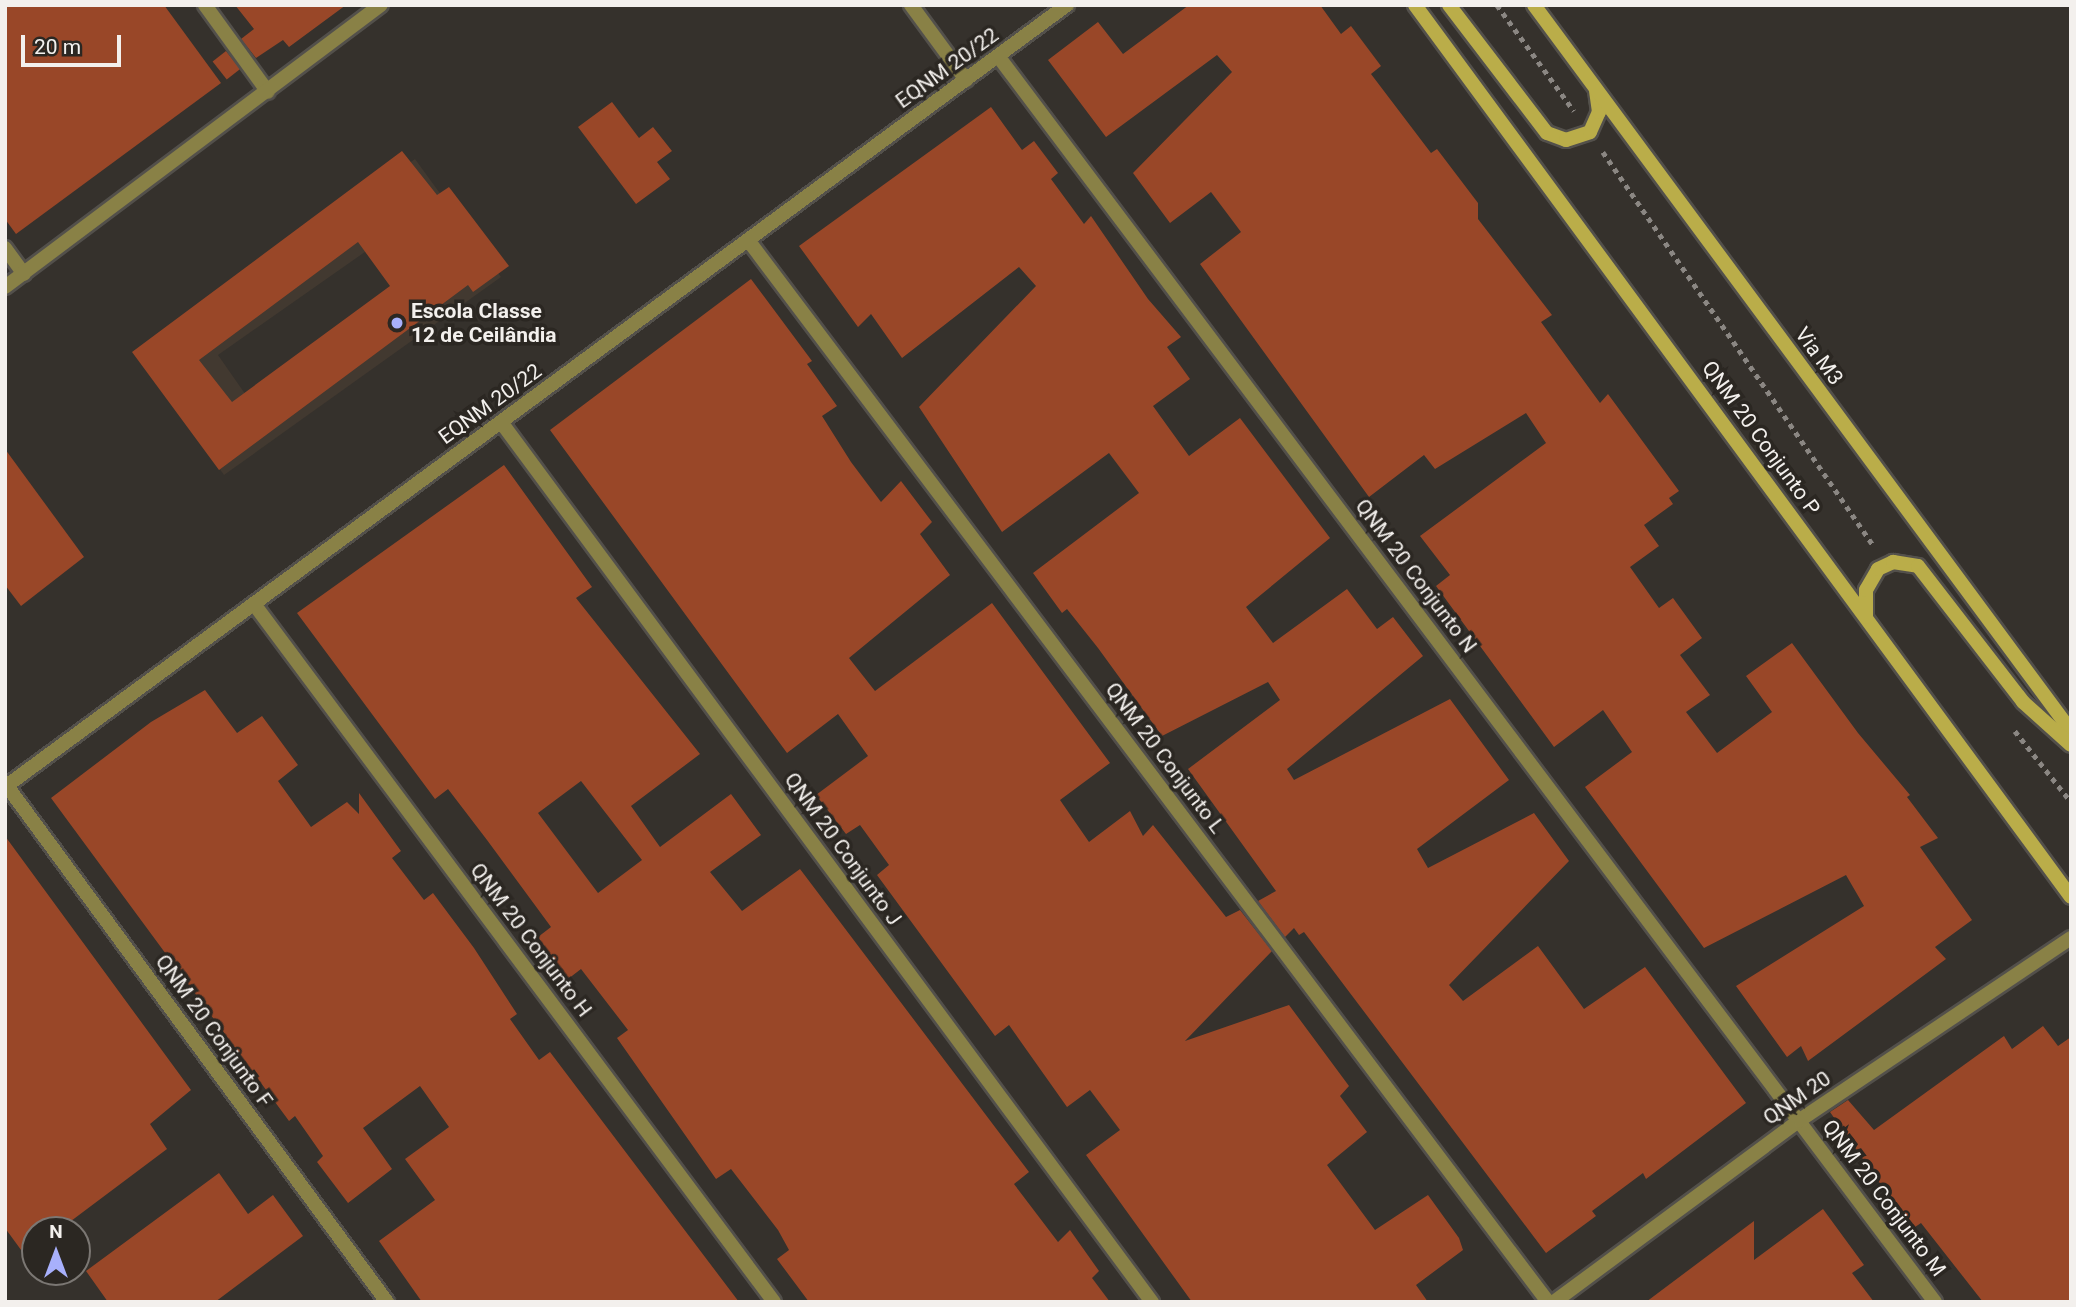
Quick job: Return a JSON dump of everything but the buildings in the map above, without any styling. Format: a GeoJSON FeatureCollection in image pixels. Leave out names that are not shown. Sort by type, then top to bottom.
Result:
{"type":"FeatureCollection","features":[{"type":"Feature","properties":{"kind":"main road","name":"QNM 20 Conjunto P"},"geometry":{"type":"LineString","coordinates":[[1415,5],[2071,897]]}},
{"type":"Feature","properties":{"kind":"main road"},"geometry":{"type":"LineString","coordinates":[[1449,5],[1547,133],[1566,140],[1590,132],[1599,112],[1596,89]]}},
{"type":"Feature","properties":{"kind":"main road","name":"Via M3"},"geometry":{"type":"LineString","coordinates":[[1534,5],[2071,731]]}},
{"type":"Feature","properties":{"kind":"main road"},"geometry":{"type":"LineString","coordinates":[[1866,617],[1868,583],[1886,563],[1905,561],[1918,566],[2023,702],[2071,745]]}},
{"type":"Feature","properties":{"kind":"street"},"geometry":{"type":"LineString","coordinates":[[205,5],[268,92]]}},
{"type":"Feature","properties":{"kind":"street"},"geometry":{"type":"LineString","coordinates":[[5,287],[381,5]]}},
{"type":"Feature","properties":{"kind":"street"},"geometry":{"type":"LineString","coordinates":[[911,5],[966,80]]}},
{"type":"Feature","properties":{"kind":"street","name":"EQNM 20/22"},"geometry":{"type":"LineString","coordinates":[[6,786],[1067,5]]}},
{"type":"Feature","properties":{"kind":"street","name":"QNM 20 Conjunto N"},"geometry":{"type":"LineString","coordinates":[[998,56],[1800,1120]]}},
{"type":"Feature","properties":{"kind":"street","name":"QNM 20 Conjunto L"},"geometry":{"type":"LineString","coordinates":[[748,240],[1548,1302]]}},
{"type":"Feature","properties":{"kind":"street"},"geometry":{"type":"LineString","coordinates":[[5,248],[24,274]]}},
{"type":"Feature","properties":{"kind":"street","name":"QNM 20 Conjunto J"},"geometry":{"type":"LineString","coordinates":[[501,422],[1152,1302]]}},
{"type":"Feature","properties":{"kind":"street","name":"QNM 20 Conjunto H"},"geometry":{"type":"LineString","coordinates":[[254,604],[775,1302]]}},
{"type":"Feature","properties":{"kind":"street","name":"QNM 20 Conjunto F"},"geometry":{"type":"LineString","coordinates":[[6,786],[387,1302]]}},
{"type":"Feature","properties":{"kind":"street","name":"QNM 20"},"geometry":{"type":"LineString","coordinates":[[1554,1302],[1800,1120],[2071,938]]}},
{"type":"Feature","properties":{"kind":"street","name":"QNM 20 Conjunto M"},"geometry":{"type":"LineString","coordinates":[[1800,1120],[1935,1302]]}},
{"type":"Feature","properties":{"kind":"path"},"geometry":{"type":"LineString","coordinates":[[1497,5],[1590,132],[1886,563]]}},
{"type":"Feature","properties":{"kind":"path"},"geometry":{"type":"LineString","coordinates":[[2012,726],[2071,802]]}},
{"type":"Feature","properties":{"kind":"shaded area","name":"Escola Classe 12 de Ceilândia"},"geometry":{"type":"Polygon","coordinates":[[[415,159],[501,277],[224,475],[139,356],[415,159]],[[372,247],[218,355],[248,398],[403,291],[372,247]]]}},
{"type":"Feature","properties":{"kind":"place","name":"Escola Classe 12 de Ceilândia"},"geometry":{"type":"Point","coordinates":[397,323]}}]}
